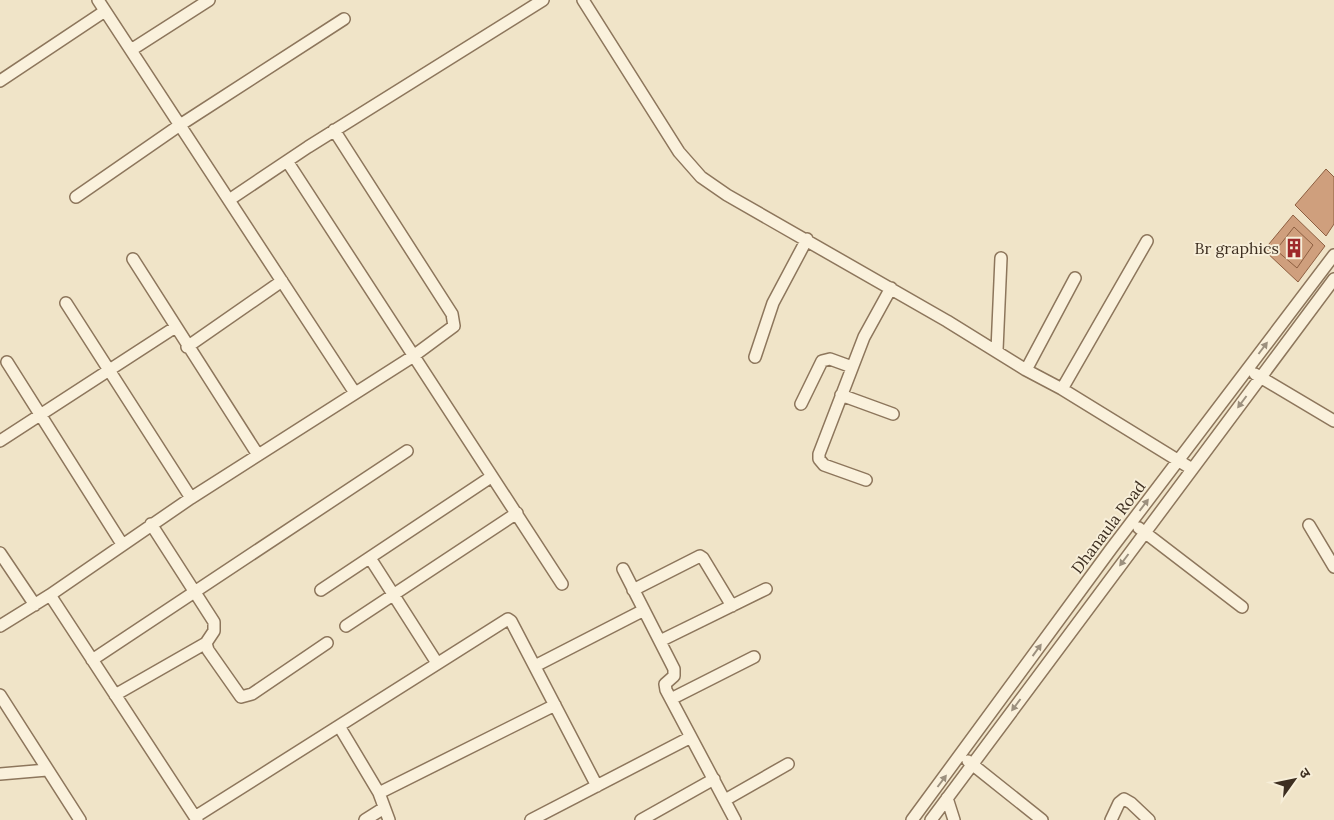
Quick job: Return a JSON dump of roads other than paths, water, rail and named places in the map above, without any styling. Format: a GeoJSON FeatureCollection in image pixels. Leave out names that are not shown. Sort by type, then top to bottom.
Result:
{"type":"FeatureCollection","features":[{"type":"Feature","properties":{"kind":"street"},"geometry":{"type":"LineString","coordinates":[[98,0],[355,394]]}},
{"type":"Feature","properties":{"kind":"street"},"geometry":{"type":"LineString","coordinates":[[131,50],[209,0]]}},
{"type":"Feature","properties":{"kind":"street"},"geometry":{"type":"LineString","coordinates":[[229,200],[334,130],[543,0]]}},
{"type":"Feature","properties":{"kind":"street"},"geometry":{"type":"LineString","coordinates":[[583,0],[679,152],[701,177],[727,195],[891,288],[996,350],[1026,370],[1062,388],[1192,469]]}},
{"type":"Feature","properties":{"kind":"street"},"geometry":{"type":"LineString","coordinates":[[0,81],[106,11]]}},
{"type":"Feature","properties":{"kind":"street"},"geometry":{"type":"LineString","coordinates":[[76,197],[180,125],[344,19]]}},
{"type":"Feature","properties":{"kind":"street"},"geometry":{"type":"LineString","coordinates":[[0,626],[50,595],[151,524],[355,394],[450,331],[454,326],[452,314],[334,130]]}},
{"type":"Feature","properties":{"kind":"street"},"geometry":{"type":"LineString","coordinates":[[287,161],[562,584]]}},
{"type":"Feature","properties":{"kind":"street"},"geometry":{"type":"LineString","coordinates":[[755,357],[773,303],[807,239]]}},
{"type":"Feature","properties":{"kind":"street"},"geometry":{"type":"LineString","coordinates":[[1062,388],[1147,241]]}},
{"type":"Feature","properties":{"kind":"street","name":"Dhanaula Road"},"geometry":{"type":"LineString","coordinates":[[912,820],[1132,522],[1334,255]]}},
{"type":"Feature","properties":{"kind":"street"},"geometry":{"type":"LineString","coordinates":[[996,350],[1001,258]]}},
{"type":"Feature","properties":{"kind":"street"},"geometry":{"type":"LineString","coordinates":[[133,260],[174,328],[258,456]]}},
{"type":"Feature","properties":{"kind":"street"},"geometry":{"type":"LineString","coordinates":[[1026,370],[1075,278]]}},
{"type":"Feature","properties":{"kind":"street","name":"Dhanaula Road"},"geometry":{"type":"LineString","coordinates":[[931,820],[1334,279]]}},
{"type":"Feature","properties":{"kind":"street"},"geometry":{"type":"LineString","coordinates":[[187,347],[282,281]]}},
{"type":"Feature","properties":{"kind":"street"},"geometry":{"type":"LineString","coordinates":[[866,480],[824,465],[819,459],[864,337],[891,288]]}},
{"type":"Feature","properties":{"kind":"street"},"geometry":{"type":"LineString","coordinates":[[66,303],[108,372],[191,498]]}},
{"type":"Feature","properties":{"kind":"street"},"geometry":{"type":"LineString","coordinates":[[0,441],[174,328]]}},
{"type":"Feature","properties":{"kind":"street"},"geometry":{"type":"LineString","coordinates":[[801,404],[822,361],[830,359],[852,367]]}},
{"type":"Feature","properties":{"kind":"street"},"geometry":{"type":"LineString","coordinates":[[7,362],[122,544]]}},
{"type":"Feature","properties":{"kind":"street"},"geometry":{"type":"LineString","coordinates":[[1247,369],[1334,421]]}},
{"type":"Feature","properties":{"kind":"street"},"geometry":{"type":"LineString","coordinates":[[841,396],[893,414]]}},
{"type":"Feature","properties":{"kind":"street"},"geometry":{"type":"LineString","coordinates":[[92,660],[407,451]]}},
{"type":"Feature","properties":{"kind":"street"},"geometry":{"type":"LineString","coordinates":[[321,590],[491,477]]}},
{"type":"Feature","properties":{"kind":"street"},"geometry":{"type":"LineString","coordinates":[[346,626],[516,513]]}},
{"type":"Feature","properties":{"kind":"street"},"geometry":{"type":"LineString","coordinates":[[1132,522],[1242,607]]}},
{"type":"Feature","properties":{"kind":"street"},"geometry":{"type":"LineString","coordinates":[[115,696],[206,643],[215,626],[151,524]]}},
{"type":"Feature","properties":{"kind":"street"},"geometry":{"type":"LineString","coordinates":[[1309,525],[1334,567]]}},
{"type":"Feature","properties":{"kind":"street"},"geometry":{"type":"LineString","coordinates":[[0,553],[35,605]]}},
{"type":"Feature","properties":{"kind":"street"},"geometry":{"type":"LineString","coordinates":[[633,590],[700,556],[704,558],[732,606]]}},
{"type":"Feature","properties":{"kind":"street"},"geometry":{"type":"LineString","coordinates":[[370,558],[437,663]]}},
{"type":"Feature","properties":{"kind":"street"},"geometry":{"type":"LineString","coordinates":[[623,569],[675,672],[673,678],[665,684],[670,698],[725,800],[730,818]]}},
{"type":"Feature","properties":{"kind":"street"},"geometry":{"type":"LineString","coordinates":[[660,641],[766,589]]}},
{"type":"Feature","properties":{"kind":"street"},"geometry":{"type":"LineString","coordinates":[[50,595],[196,819],[508,618],[597,786]]}},
{"type":"Feature","properties":{"kind":"street"},"geometry":{"type":"LineString","coordinates":[[535,666],[644,610]]}},
{"type":"Feature","properties":{"kind":"street"},"geometry":{"type":"LineString","coordinates":[[206,643],[236,692],[246,697],[327,643]]}},
{"type":"Feature","properties":{"kind":"street"},"geometry":{"type":"LineString","coordinates":[[670,698],[754,657]]}},
{"type":"Feature","properties":{"kind":"street"},"geometry":{"type":"LineString","coordinates":[[0,695],[80,820]]}},
{"type":"Feature","properties":{"kind":"street"},"geometry":{"type":"LineString","coordinates":[[379,793],[555,705]]}},
{"type":"Feature","properties":{"kind":"street"},"geometry":{"type":"LineString","coordinates":[[339,726],[379,793],[389,820]]}},
{"type":"Feature","properties":{"kind":"street"},"geometry":{"type":"LineString","coordinates":[[531,820],[692,737]]}},
{"type":"Feature","properties":{"kind":"street"},"geometry":{"type":"LineString","coordinates":[[961,755],[1042,820]]}},
{"type":"Feature","properties":{"kind":"street"},"geometry":{"type":"LineString","coordinates":[[725,800],[788,764]]}},
{"type":"Feature","properties":{"kind":"street"},"geometry":{"type":"LineString","coordinates":[[0,774],[47,770]]}},
{"type":"Feature","properties":{"kind":"street"},"geometry":{"type":"LineString","coordinates":[[641,820],[714,779]]}},
{"type":"Feature","properties":{"kind":"street"},"geometry":{"type":"LineString","coordinates":[[947,798],[954,820]]}},
{"type":"Feature","properties":{"kind":"street"},"geometry":{"type":"LineString","coordinates":[[1111,820],[1119,803],[1124,799],[1149,820]]}},
{"type":"Feature","properties":{"kind":"street"},"geometry":{"type":"LineString","coordinates":[[365,820],[384,808]]}},
{"type":"Feature","properties":{"kind":"place","name":"Br graphics"},"geometry":{"type":"Point","coordinates":[1294,248]}}]}
